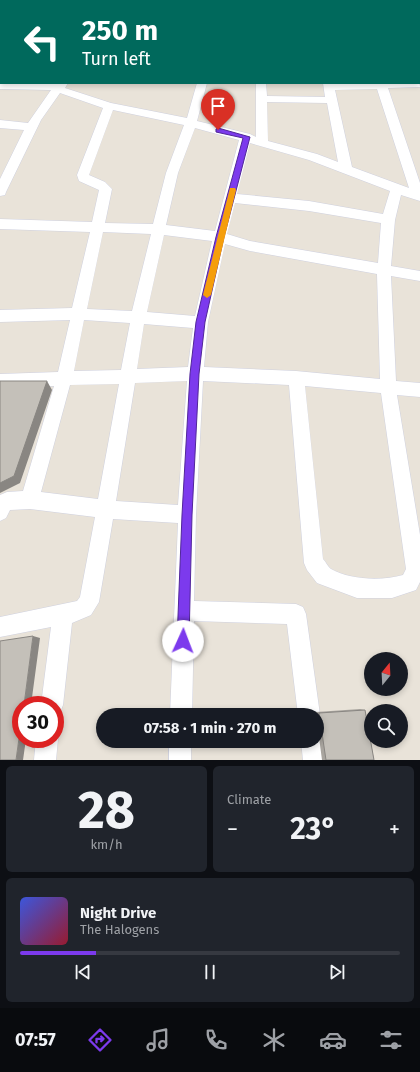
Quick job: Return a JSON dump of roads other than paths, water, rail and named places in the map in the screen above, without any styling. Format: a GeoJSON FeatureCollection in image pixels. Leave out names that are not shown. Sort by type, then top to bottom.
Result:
{"type":"FeatureCollection","features":[{"type":"Feature","properties":{"kind":"street"},"geometry":{"type":"LineString","coordinates":[[0,627],[76,612],[84,608],[89,602],[138,318],[172,173],[191,123],[202,84]]}},
{"type":"Feature","properties":{"kind":"street"},"geometry":{"type":"LineString","coordinates":[[261,84],[262,142]]}},
{"type":"Feature","properties":{"kind":"street"},"geometry":{"type":"LineString","coordinates":[[346,169],[329,85],[420,84]]}},
{"type":"Feature","properties":{"kind":"street"},"geometry":{"type":"LineString","coordinates":[[0,86],[54,85],[109,106],[191,123],[246,137],[313,157],[419,196]]}},
{"type":"Feature","properties":{"kind":"street"},"geometry":{"type":"LineString","coordinates":[[0,192],[6,166],[31,127],[54,85]]}},
{"type":"Feature","properties":{"kind":"street"},"geometry":{"type":"LineString","coordinates":[[382,85],[419,196]]}},
{"type":"Feature","properties":{"kind":"street"},"geometry":{"type":"LineString","coordinates":[[261,99],[332,100]]}},
{"type":"Feature","properties":{"kind":"street"},"geometry":{"type":"LineString","coordinates":[[30,500],[64,379],[106,189],[100,184],[83,178],[83,175],[109,106]]}},
{"type":"Feature","properties":{"kind":"street"},"geometry":{"type":"LineString","coordinates":[[0,124],[31,127]]}},
{"type":"Feature","properties":{"kind":"street"},"geometry":{"type":"LineString","coordinates":[[181,708],[187,515],[195,374],[200,322],[246,137]]}},
{"type":"Feature","properties":{"kind":"street"},"geometry":{"type":"LineString","coordinates":[[296,378],[314,563],[324,576],[357,588],[392,588],[409,583],[416,570],[388,387],[384,271],[388,220],[397,188]]}},
{"type":"Feature","properties":{"kind":"street"},"geometry":{"type":"LineString","coordinates":[[230,198],[309,206],[388,220]]}},
{"type":"Feature","properties":{"kind":"street"},"geometry":{"type":"LineString","coordinates":[[0,224],[158,229],[220,237],[250,246],[384,271],[420,276]]}},
{"type":"Feature","properties":{"kind":"street"},"geometry":{"type":"LineString","coordinates":[[0,316],[78,314],[200,322]]}},
{"type":"Feature","properties":{"kind":"street"},"geometry":{"type":"LineString","coordinates":[[0,381],[195,374],[296,378],[420,390]]}},
{"type":"Feature","properties":{"kind":"street"},"geometry":{"type":"LineString","coordinates":[[0,512],[4,502],[30,500],[105,509],[187,515]]}},
{"type":"Feature","properties":{"kind":"street"},"geometry":{"type":"LineString","coordinates":[[184,611],[296,614],[308,708]]}},
{"type":"Feature","properties":{"kind":"street"},"geometry":{"type":"LineString","coordinates":[[53,696],[63,614]]}},
{"type":"Feature","properties":{"kind":"street"},"geometry":{"type":"LineString","coordinates":[[45,760],[46,748]]}},
{"type":"Feature","properties":{"kind":"street"},"geometry":{"type":"LineString","coordinates":[[180,748],[180,760]]}},
{"type":"Feature","properties":{"kind":"street"},"geometry":{"type":"LineString","coordinates":[[313,748],[314,760]]}}]}
